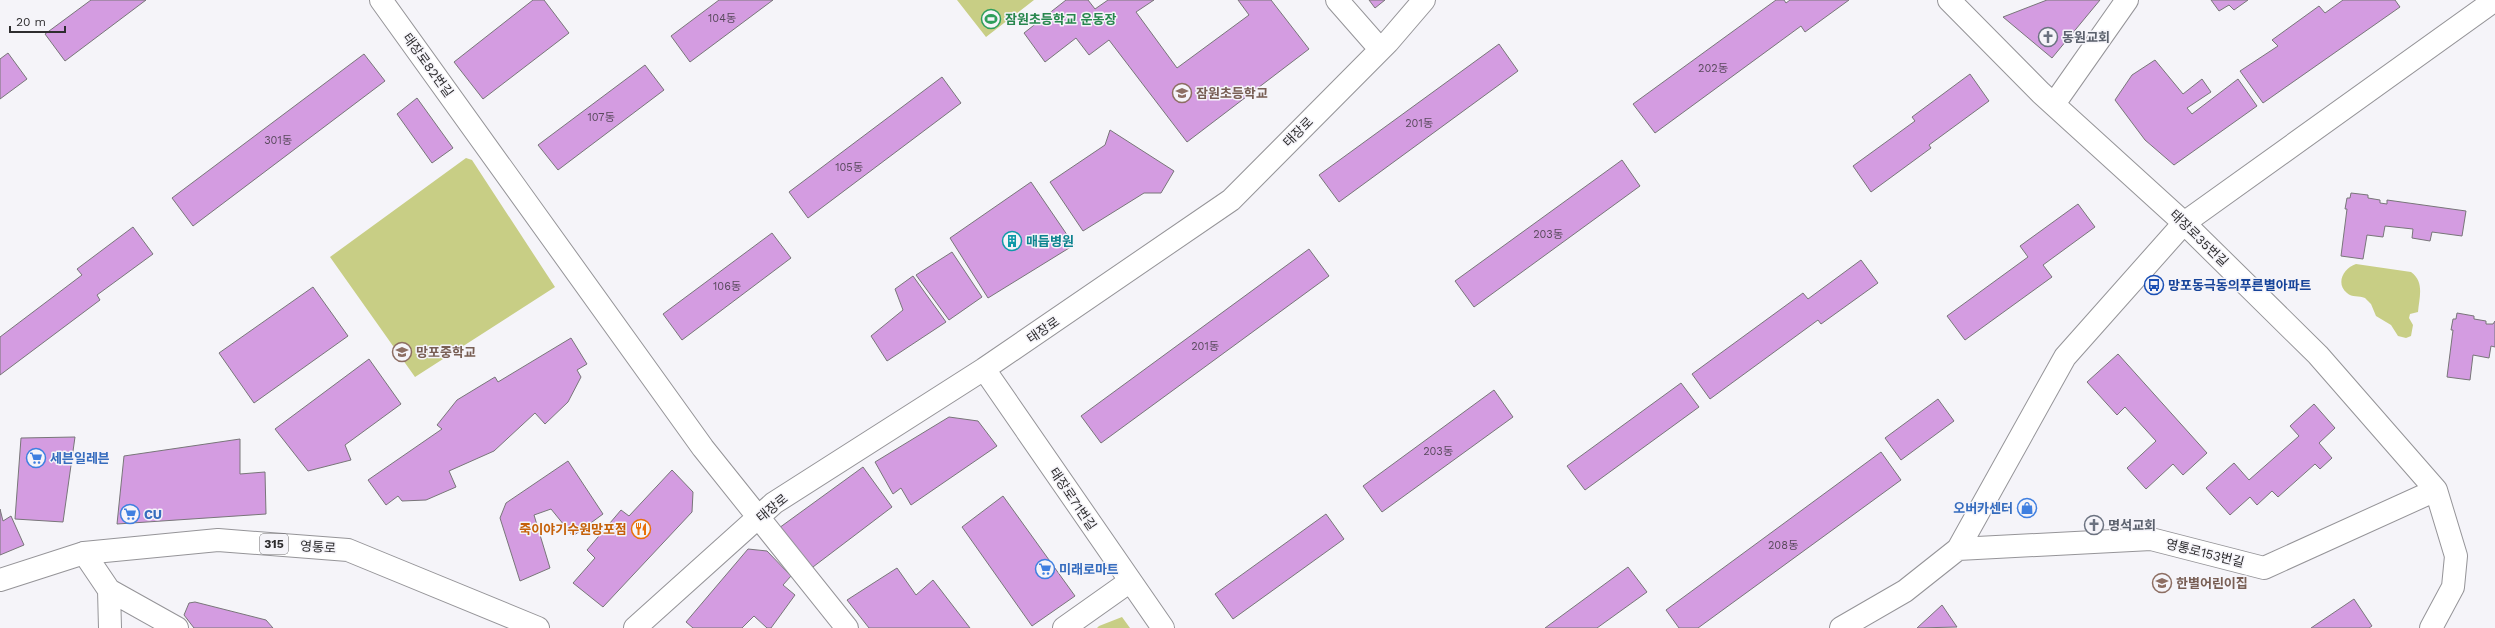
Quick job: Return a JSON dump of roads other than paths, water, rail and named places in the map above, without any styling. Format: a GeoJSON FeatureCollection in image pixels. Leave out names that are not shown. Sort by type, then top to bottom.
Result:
{"type":"FeatureCollection","features":[{"type":"Feature","properties":{"kind":"street","name":"태장로82번길"},"geometry":{"type":"LineString","coordinates":[[381,0],[703,448],[847,628]]}},
{"type":"Feature","properties":{"kind":"street"},"geometry":{"type":"LineString","coordinates":[[1337,0],[1380,49]]}},
{"type":"Feature","properties":{"kind":"street","name":"태장로"},"geometry":{"type":"LineString","coordinates":[[635,628],[760,518],[774,503],[984,369],[1231,200],[1380,49],[1424,0]]}},
{"type":"Feature","properties":{"kind":"street","name":"태장로35번길"},"geometry":{"type":"LineString","coordinates":[[1949,0],[2054,104],[2184,223],[2318,355],[2436,490]]}},
{"type":"Feature","properties":{"kind":"street"},"geometry":{"type":"LineString","coordinates":[[2054,104],[2127,0]]}},
{"type":"Feature","properties":{"kind":"street"},"geometry":{"type":"LineString","coordinates":[[1841,628],[1905,592],[1958,548],[2065,357],[2184,223],[2494,0]]}},
{"type":"Feature","properties":{"kind":"street","name":"태장로71번길"},"geometry":{"type":"LineString","coordinates":[[984,369],[1129,582],[1163,628]]}},
{"type":"Feature","properties":{"kind":"street"},"geometry":{"type":"LineString","coordinates":[[2431,628],[2453,587],[2456,556],[2436,490]]}},
{"type":"Feature","properties":{"kind":"street","name":"영통로153번길"},"geometry":{"type":"LineString","coordinates":[[1958,548],[2151,539],[2264,568],[2436,490]]}},
{"type":"Feature","properties":{"kind":"street","name":"영통로"},"geometry":{"type":"LineString","coordinates":[[0,580],[84,553],[218,540],[348,550],[538,628]]}},
{"type":"Feature","properties":{"kind":"street"},"geometry":{"type":"LineString","coordinates":[[84,553],[109,590],[177,628]]}},
{"type":"Feature","properties":{"kind":"street"},"geometry":{"type":"LineString","coordinates":[[1064,628],[1129,582]]}},
{"type":"Feature","properties":{"kind":"street"},"geometry":{"type":"LineString","coordinates":[[109,590],[110,628]]}},
{"type":"Feature","properties":{"kind":"place","name":"잠원초등학교 운동장"},"geometry":{"type":"Point","coordinates":[991,19]}},
{"type":"Feature","properties":{"kind":"place","name":"동원교회"},"geometry":{"type":"Point","coordinates":[2048,37]}},
{"type":"Feature","properties":{"kind":"place","name":"잠원초등학교"},"geometry":{"type":"Point","coordinates":[1182,93]}},
{"type":"Feature","properties":{"kind":"place","name":"매듭병원"},"geometry":{"type":"Point","coordinates":[1012,241]}},
{"type":"Feature","properties":{"kind":"place","name":"망포동극동의푸른별아파트"},"geometry":{"type":"Point","coordinates":[2154,285]}},
{"type":"Feature","properties":{"kind":"place","name":"망포중학교"},"geometry":{"type":"Point","coordinates":[402,352]}},
{"type":"Feature","properties":{"kind":"place","name":"세븐일레븐"},"geometry":{"type":"Point","coordinates":[36,458]}},
{"type":"Feature","properties":{"kind":"place","name":"오버카센터"},"geometry":{"type":"Point","coordinates":[2027,508]}},
{"type":"Feature","properties":{"kind":"place","name":"CU"},"geometry":{"type":"Point","coordinates":[130,514]}},
{"type":"Feature","properties":{"kind":"place","name":"명석교회"},"geometry":{"type":"Point","coordinates":[2094,525]}},
{"type":"Feature","properties":{"kind":"place","name":"죽이야기수원망포점"},"geometry":{"type":"Point","coordinates":[641,529]}},
{"type":"Feature","properties":{"kind":"place","name":"미래로마트"},"geometry":{"type":"Point","coordinates":[1045,569]}},
{"type":"Feature","properties":{"kind":"place","name":"한별어린이집"},"geometry":{"type":"Point","coordinates":[2162,583]}}]}
